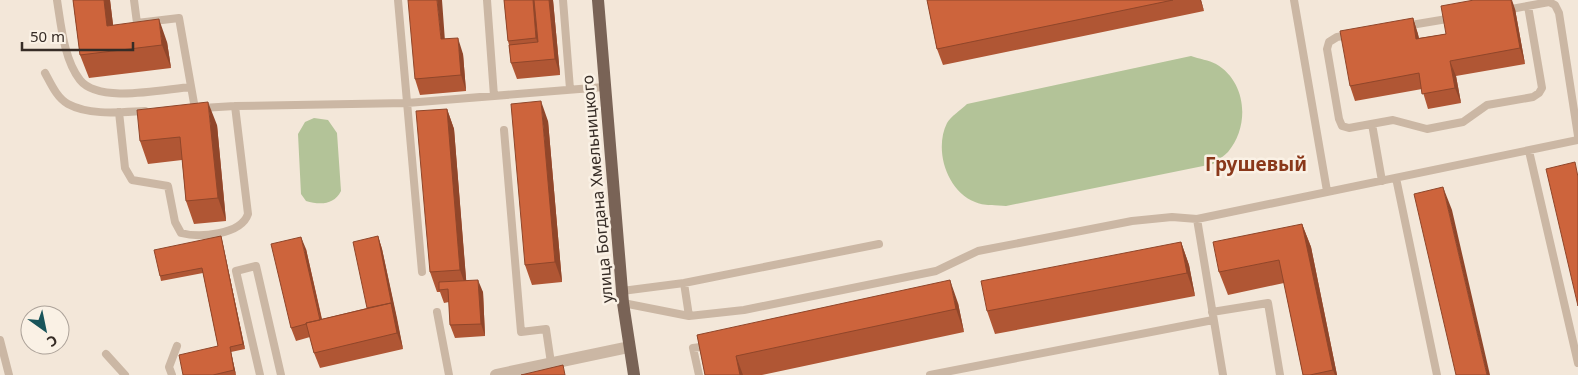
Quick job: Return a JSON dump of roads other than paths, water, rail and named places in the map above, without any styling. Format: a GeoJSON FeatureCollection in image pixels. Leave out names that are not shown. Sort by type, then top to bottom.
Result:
{"type":"FeatureCollection","features":[{"type":"Feature","properties":{"kind":"main road","name":"улица Богдана Хмельницкого"},"geometry":{"type":"LineString","coordinates":[[598,0],[623,297],[634,375]]}},
{"type":"Feature","properties":{"kind":"street"},"geometry":{"type":"LineString","coordinates":[[496,375],[629,347]]}},
{"type":"Feature","properties":{"kind":"lane"},"geometry":{"type":"LineString","coordinates":[[57,0],[71,62],[81,81],[94,90],[112,94],[191,87]]}},
{"type":"Feature","properties":{"kind":"lane"},"geometry":{"type":"LineString","coordinates":[[134,0],[137,23],[179,18],[195,109]]}},
{"type":"Feature","properties":{"kind":"lane"},"geometry":{"type":"LineString","coordinates":[[398,0],[422,272]]}},
{"type":"Feature","properties":{"kind":"lane"},"geometry":{"type":"LineString","coordinates":[[487,0],[494,96]]}},
{"type":"Feature","properties":{"kind":"lane"},"geometry":{"type":"LineString","coordinates":[[563,0],[570,89]]}},
{"type":"Feature","properties":{"kind":"lane"},"geometry":{"type":"LineString","coordinates":[[1294,0],[1327,191]]}},
{"type":"Feature","properties":{"kind":"lane"},"geometry":{"type":"LineString","coordinates":[[1499,11],[1549,2],[1555,5],[1558,13],[1578,136]]}},
{"type":"Feature","properties":{"kind":"lane"},"geometry":{"type":"LineString","coordinates":[[1356,34],[1337,37],[1329,42],[1327,50],[1339,120],[1342,126],[1349,128],[1393,120],[1427,129],[1463,122],[1487,105],[1533,97],[1539,94],[1542,88],[1528,6]]}},
{"type":"Feature","properties":{"kind":"lane"},"geometry":{"type":"LineString","coordinates":[[1394,28],[1461,17]]}},
{"type":"Feature","properties":{"kind":"lane"},"geometry":{"type":"LineString","coordinates":[[45,73],[56,92],[68,104],[85,110],[119,112],[157,111]]}},
{"type":"Feature","properties":{"kind":"lane"},"geometry":{"type":"LineString","coordinates":[[185,109],[235,106],[407,103],[604,86]]}},
{"type":"Feature","properties":{"kind":"lane"},"geometry":{"type":"LineString","coordinates":[[119,112],[125,168],[132,180],[168,186],[175,222],[181,233],[192,236],[237,229],[245,223],[248,214],[235,106]]}},
{"type":"Feature","properties":{"kind":"lane"},"geometry":{"type":"LineString","coordinates":[[1372,124],[1382,181]]}},
{"type":"Feature","properties":{"kind":"lane"},"geometry":{"type":"LineString","coordinates":[[504,130],[521,332],[546,330],[551,364]]}},
{"type":"Feature","properties":{"kind":"lane"},"geometry":{"type":"LineString","coordinates":[[623,297],[689,316],[744,310],[936,271],[978,251],[1132,221],[1172,217],[1197,219],[1578,140]]}},
{"type":"Feature","properties":{"kind":"lane"},"geometry":{"type":"LineString","coordinates":[[1529,151],[1578,363]]}},
{"type":"Feature","properties":{"kind":"lane"},"geometry":{"type":"LineString","coordinates":[[1396,178],[1437,375]]}},
{"type":"Feature","properties":{"kind":"lane"},"geometry":{"type":"LineString","coordinates":[[1197,219],[1223,375]]}},
{"type":"Feature","properties":{"kind":"lane"},"geometry":{"type":"LineString","coordinates":[[623,297],[879,244]]}},
{"type":"Feature","properties":{"kind":"lane"},"geometry":{"type":"LineString","coordinates":[[260,375],[236,271],[256,266],[281,375]]}},
{"type":"Feature","properties":{"kind":"lane"},"geometry":{"type":"LineString","coordinates":[[684,283],[689,316]]}},
{"type":"Feature","properties":{"kind":"lane"},"geometry":{"type":"LineString","coordinates":[[930,375],[1268,303],[1280,375]]}},
{"type":"Feature","properties":{"kind":"lane"},"geometry":{"type":"LineString","coordinates":[[437,312],[449,375]]}},
{"type":"Feature","properties":{"kind":"lane"},"geometry":{"type":"LineString","coordinates":[[0,340],[9,375]]}},
{"type":"Feature","properties":{"kind":"lane"},"geometry":{"type":"LineString","coordinates":[[699,375],[693,348],[720,344]]}},
{"type":"Feature","properties":{"kind":"lane"},"geometry":{"type":"LineString","coordinates":[[172,375],[169,367],[176,346]]}},
{"type":"Feature","properties":{"kind":"lane"},"geometry":{"type":"LineString","coordinates":[[106,354],[125,375]]}},
{"type":"Feature","properties":{"kind":"district","name":"Грушевый"},"geometry":{"type":"Point","coordinates":[1256,164]}}]}
